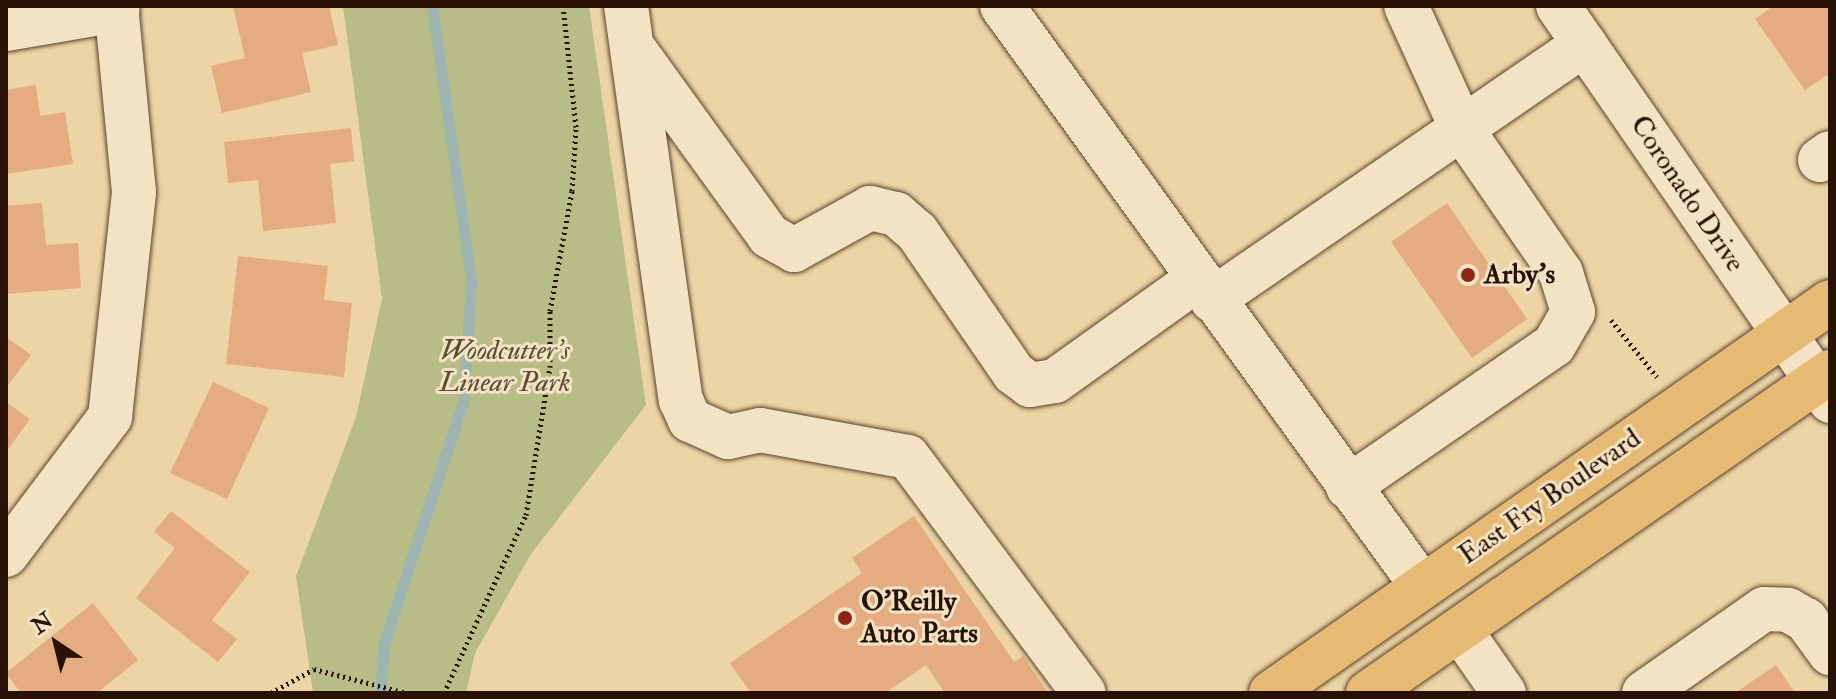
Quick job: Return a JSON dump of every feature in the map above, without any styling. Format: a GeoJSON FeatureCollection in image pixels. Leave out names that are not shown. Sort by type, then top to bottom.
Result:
{"type":"FeatureCollection","features":[{"type":"Feature","properties":{"kind":"main road","name":"East Fry Boulevard"},"geometry":{"type":"LineString","coordinates":[[1271,693],[1830,302]]}},
{"type":"Feature","properties":{"kind":"main road","name":"East Fry Boulevard"},"geometry":{"type":"LineString","coordinates":[[1368,693],[1825,385]]}},
{"type":"Feature","properties":{"kind":"street"},"geometry":{"type":"LineString","coordinates":[[1002,6],[1204,290],[1422,586]]}},
{"type":"Feature","properties":{"kind":"street"},"geometry":{"type":"LineString","coordinates":[[1348,487],[1554,345],[1573,312],[1561,273],[1463,131],[1406,6]]}},
{"type":"Feature","properties":{"kind":"street","name":"Coronado Drive"},"geometry":{"type":"LineString","coordinates":[[1558,6],[1783,335],[1825,385]]}},
{"type":"Feature","properties":{"kind":"street"},"geometry":{"type":"LineString","coordinates":[[6,29],[117,8],[134,192],[110,417],[6,555]]}},
{"type":"Feature","properties":{"kind":"street"},"geometry":{"type":"LineString","coordinates":[[629,26],[769,236],[794,250],[870,208],[896,214],[917,232],[1014,373],[1030,385],[1055,381],[1463,131],[1584,44]]}},
{"type":"Feature","properties":{"kind":"street"},"geometry":{"type":"LineString","coordinates":[[629,26],[681,400],[690,420],[728,437],[760,430],[908,457],[1084,693]]}},
{"type":"Feature","properties":{"kind":"street"},"geometry":{"type":"LineString","coordinates":[[1644,693],[1764,609],[1788,610],[1806,620],[1830,653]]}},
{"type":"Feature","properties":{"kind":"street"},"geometry":{"type":"LineString","coordinates":[[1460,630],[1504,693]]}},
{"type":"Feature","properties":{"kind":"path"},"geometry":{"type":"LineString","coordinates":[[444,693],[526,515],[550,367],[550,311],[572,191],[576,127],[563,6]]}},
{"type":"Feature","properties":{"kind":"path"},"geometry":{"type":"LineString","coordinates":[[1604,316],[1617,323],[1658,378]]}},
{"type":"Feature","properties":{"kind":"path"},"geometry":{"type":"LineString","coordinates":[[271,693],[314,669],[406,693]]}},
{"type":"Feature","properties":{"kind":"green space","name":"Woodcutter's Linear Park"},"geometry":{"type":"Polygon","coordinates":[[[343,6],[589,6],[646,405],[531,554],[475,653],[466,693],[313,693],[296,576],[356,417],[382,299],[343,6]]]}},
{"type":"Feature","properties":{"kind":"building"},"geometry":{"type":"Polygon","coordinates":[[[233,6],[329,6],[338,45],[302,53],[311,92],[222,113],[211,66],[245,58],[233,6]]]}},
{"type":"Feature","properties":{"kind":"building"},"geometry":{"type":"Polygon","coordinates":[[[1773,6],[1830,6],[1830,79],[1827,75],[1805,90],[1755,19],[1773,6]]]}},
{"type":"Feature","properties":{"kind":"building"},"geometry":{"type":"Polygon","coordinates":[[[36,85],[40,116],[65,112],[73,164],[6,174],[6,90],[36,85]]]}},
{"type":"Feature","properties":{"kind":"building"},"geometry":{"type":"Polygon","coordinates":[[[351,128],[354,161],[330,164],[336,223],[263,231],[258,180],[228,183],[224,142],[351,128]]]}},
{"type":"Feature","properties":{"kind":"building"},"geometry":{"type":"Polygon","coordinates":[[[42,203],[46,245],[78,243],[81,288],[6,294],[6,206],[42,203]]]}},
{"type":"Feature","properties":{"kind":"building"},"geometry":{"type":"Polygon","coordinates":[[[1447,203],[1527,319],[1472,358],[1391,242],[1447,203]]]}},
{"type":"Feature","properties":{"kind":"building"},"geometry":{"type":"Polygon","coordinates":[[[238,256],[328,266],[324,300],[352,303],[344,377],[226,364],[238,256]]]}},
{"type":"Feature","properties":{"kind":"building"},"geometry":{"type":"Polygon","coordinates":[[[6,337],[31,355],[6,388],[6,337]]]}},
{"type":"Feature","properties":{"kind":"building"},"geometry":{"type":"Polygon","coordinates":[[[213,382],[269,408],[227,499],[170,473],[213,382]]]}},
{"type":"Feature","properties":{"kind":"building"},"geometry":{"type":"Polygon","coordinates":[[[6,402],[30,419],[6,452],[6,402]]]}},
{"type":"Feature","properties":{"kind":"building"},"geometry":{"type":"Polygon","coordinates":[[[171,511],[250,572],[212,620],[237,639],[218,662],[136,598],[175,548],[154,532],[171,511]]]}},
{"type":"Feature","properties":{"kind":"building"},"geometry":{"type":"Polygon","coordinates":[[[914,516],[1014,662],[1023,656],[1048,693],[945,693],[926,665],[885,693],[751,693],[730,663],[862,573],[852,558],[914,516]]]}},
{"type":"Feature","properties":{"kind":"building"},"geometry":{"type":"Polygon","coordinates":[[[93,603],[138,660],[97,693],[21,693],[6,673],[93,603]]]}},
{"type":"Feature","properties":{"kind":"building"},"geometry":{"type":"Polygon","coordinates":[[[1776,665],[1795,693],[1735,693],[1776,665]]]}},
{"type":"Feature","properties":{"kind":"waterway"},"geometry":{"type":"LineString","coordinates":[[380,693],[384,643],[464,398],[471,281],[432,6]]}},
{"type":"Feature","properties":{"kind":"place","name":"Arby's"},"geometry":{"type":"Point","coordinates":[1468,275]}},
{"type":"Feature","properties":{"kind":"place","name":"O'Reilly Auto Parts"},"geometry":{"type":"Point","coordinates":[845,618]}}]}
